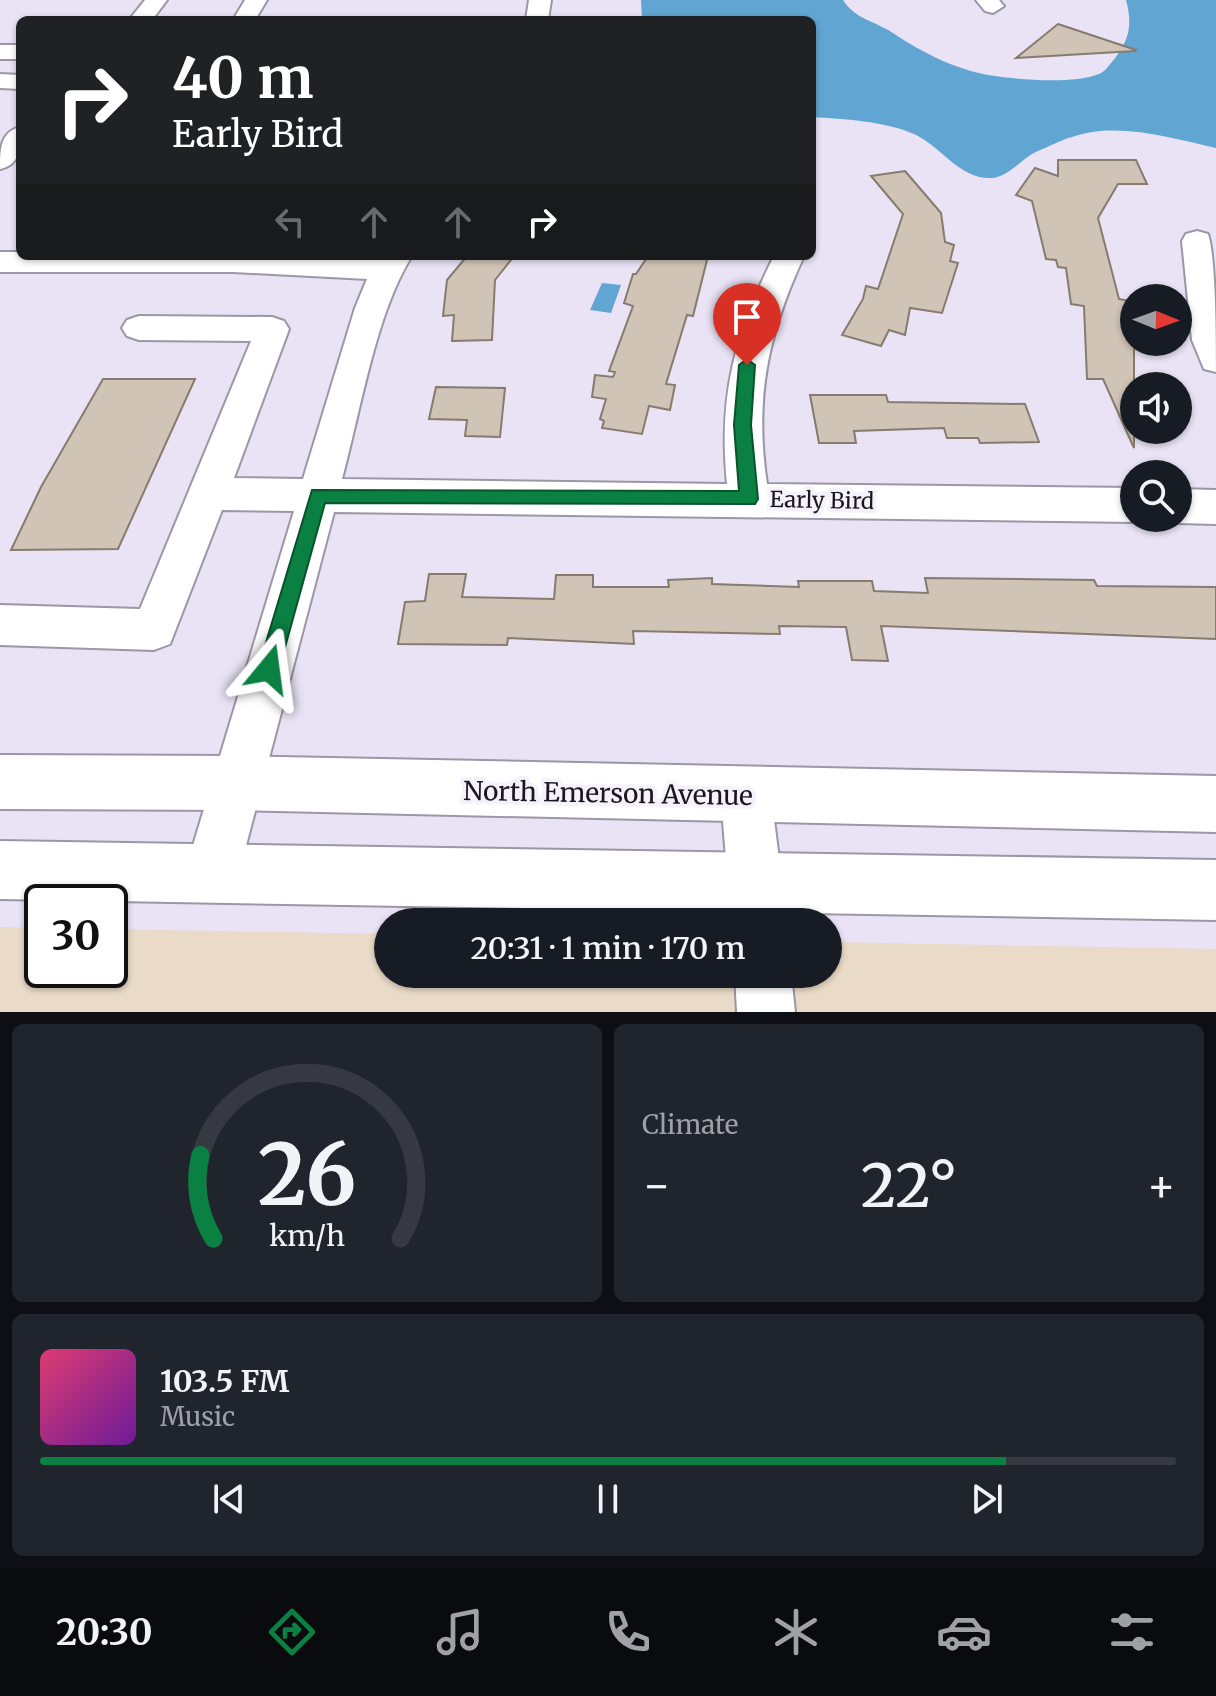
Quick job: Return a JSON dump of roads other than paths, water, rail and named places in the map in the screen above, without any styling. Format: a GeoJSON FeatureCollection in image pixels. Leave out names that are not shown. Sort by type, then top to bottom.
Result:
{"type":"FeatureCollection","features":[{"type":"Feature","properties":{"kind":"main road","name":"North Emerson Avenue"},"geometry":{"type":"LineString","coordinates":[[0,782],[235,783],[1216,804]]}},
{"type":"Feature","properties":{"kind":"main road"},"geometry":{"type":"LineString","coordinates":[[0,870],[212,872],[756,901],[1216,890]]}},
{"type":"Feature","properties":{"kind":"street"},"geometry":{"type":"LineString","coordinates":[[143,16],[156,0]]}},
{"type":"Feature","properties":{"kind":"street"},"geometry":{"type":"LineString","coordinates":[[0,161],[16,140]]}},
{"type":"Feature","properties":{"kind":"street"},"geometry":{"type":"LineString","coordinates":[[1197,241],[1209,340],[1216,360]]}},
{"type":"Feature","properties":{"kind":"street"},"geometry":{"type":"LineString","coordinates":[[0,262],[156,260]]}},
{"type":"Feature","properties":{"kind":"street"},"geometry":{"type":"LineString","coordinates":[[212,872],[371,308],[392,263],[274,260]]}},
{"type":"Feature","properties":{"kind":"street"},"geometry":{"type":"LineString","coordinates":[[749,499],[742,425],[747,365],[761,317],[787,260]]}},
{"type":"Feature","properties":{"kind":"street"},"geometry":{"type":"LineString","coordinates":[[0,625],[154,630],[272,329],[139,328]]}},
{"type":"Feature","properties":{"kind":"street","name":"Early Bird"},"geometry":{"type":"LineString","coordinates":[[208,494],[1120,505]]}},
{"type":"Feature","properties":{"kind":"street"},"geometry":{"type":"LineString","coordinates":[[1192,506],[1216,507]]}},
{"type":"Feature","properties":{"kind":"street"},"geometry":{"type":"LineString","coordinates":[[746,796],[756,901]]}},
{"type":"Feature","properties":{"kind":"street"},"geometry":{"type":"LineString","coordinates":[[764,988],[766,1012]]}},
{"type":"Feature","properties":{"kind":"water"},"geometry":{"type":"Polygon","coordinates":[[[641,0],[843,0],[859,16],[954,65],[981,74],[1048,80],[1088,77],[1105,70],[1128,33],[1126,0],[1216,0],[1216,148],[1144,133],[1089,132],[1038,151],[998,177],[981,177],[960,168],[914,134],[864,121],[816,117],[816,16],[642,16],[641,0]]]}},
{"type":"Feature","properties":{"kind":"water"},"geometry":{"type":"Polygon","coordinates":[[[602,283],[621,285],[611,313],[590,310],[602,283]]]}}]}
